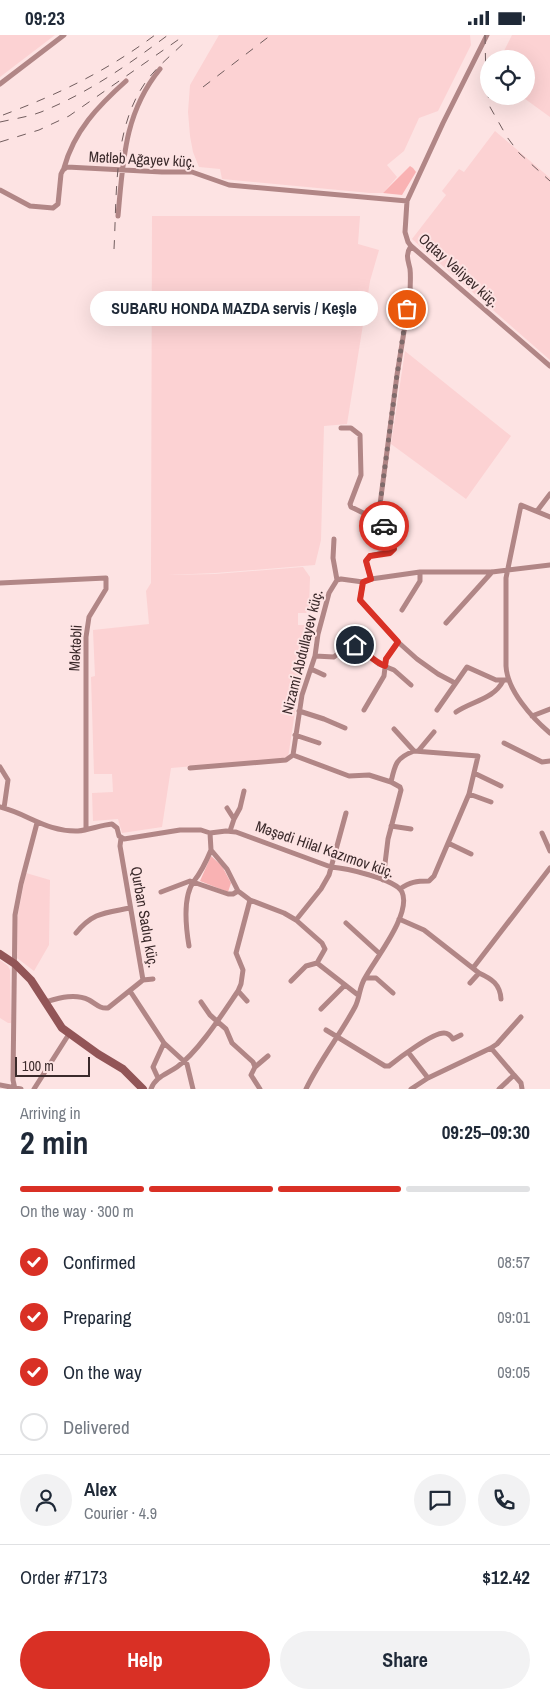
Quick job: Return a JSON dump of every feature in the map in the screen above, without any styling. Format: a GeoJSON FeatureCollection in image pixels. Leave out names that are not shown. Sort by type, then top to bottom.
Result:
{"type":"FeatureCollection","features":[{"type":"Feature","properties":{"kind":"street"},"geometry":{"type":"LineString","coordinates":[[0,84],[64,35]]}},
{"type":"Feature","properties":{"kind":"street","name":"Oqtay Vəliyev küç."},"geometry":{"type":"LineString","coordinates":[[487,35],[442,123],[407,201],[405,232],[411,246],[550,366]]}},
{"type":"Feature","properties":{"kind":"street"},"geometry":{"type":"LineString","coordinates":[[118,216],[126,141],[134,113],[148,83],[160,69]]}},
{"type":"Feature","properties":{"kind":"street"},"geometry":{"type":"LineString","coordinates":[[0,190],[30,206],[53,208],[58,204],[61,174],[79,132],[105,100],[126,81]]}},
{"type":"Feature","properties":{"kind":"street","name":"Mətləb Ağayev küç."},"geometry":{"type":"LineString","coordinates":[[64,168],[192,172],[229,185],[407,201]]}},
{"type":"Feature","properties":{"kind":"street"},"geometry":{"type":"LineString","coordinates":[[377,520],[410,294],[410,267],[407,263],[411,246]]}},
{"type":"Feature","properties":{"kind":"street"},"geometry":{"type":"LineString","coordinates":[[341,428],[351,428],[360,435],[362,468],[350,504],[351,507],[377,520],[391,534],[394,549],[390,553],[370,556],[367,559],[371,579]]}},
{"type":"Feature","properties":{"kind":"street"},"geometry":{"type":"LineString","coordinates":[[537,511],[550,494]]}},
{"type":"Feature","properties":{"kind":"street"},"geometry":{"type":"LineString","coordinates":[[550,517],[522,505],[508,570],[506,589],[506,681],[532,716],[550,733]]}},
{"type":"Feature","properties":{"kind":"street"},"geometry":{"type":"LineString","coordinates":[[334,539],[333,558],[337,580]]}},
{"type":"Feature","properties":{"kind":"street","name":"Nizami Abdullayev küç."},"geometry":{"type":"LineString","coordinates":[[293,755],[304,686],[315,656],[318,633],[329,593],[337,580],[363,582],[371,579],[420,572],[492,572],[550,565]]}},
{"type":"Feature","properties":{"kind":"street"},"geometry":{"type":"LineString","coordinates":[[402,610],[420,581],[420,572]]}},
{"type":"Feature","properties":{"kind":"street"},"geometry":{"type":"LineString","coordinates":[[446,623],[492,572]]}},
{"type":"Feature","properties":{"kind":"street","name":"Məktəbli"},"geometry":{"type":"LineString","coordinates":[[0,583],[106,578],[106,589],[89,617],[86,637],[86,829]]}},
{"type":"Feature","properties":{"kind":"street"},"geometry":{"type":"LineString","coordinates":[[363,582],[360,600],[398,642],[426,667],[455,683]]}},
{"type":"Feature","properties":{"kind":"street"},"geometry":{"type":"LineString","coordinates":[[364,710],[384,676],[386,659],[398,642]]}},
{"type":"Feature","properties":{"kind":"street"},"geometry":{"type":"LineString","coordinates":[[315,656],[334,657],[351,644],[366,652],[379,664],[394,670],[411,685]]}},
{"type":"Feature","properties":{"kind":"street"},"geometry":{"type":"LineString","coordinates":[[437,709],[468,667],[496,680],[506,681]]}},
{"type":"Feature","properties":{"kind":"street"},"geometry":{"type":"LineString","coordinates":[[311,669],[324,675]]}},
{"type":"Feature","properties":{"kind":"street"},"geometry":{"type":"LineString","coordinates":[[456,712],[487,697],[506,681]]}},
{"type":"Feature","properties":{"kind":"street"},"geometry":{"type":"LineString","coordinates":[[532,716],[550,709]]}},
{"type":"Feature","properties":{"kind":"street"},"geometry":{"type":"LineString","coordinates":[[299,711],[344,728]]}},
{"type":"Feature","properties":{"kind":"street"},"geometry":{"type":"LineString","coordinates":[[394,729],[416,750],[426,753],[478,756],[469,794],[431,880],[414,881],[400,889]]}},
{"type":"Feature","properties":{"kind":"street"},"geometry":{"type":"LineString","coordinates":[[391,782],[396,763],[406,754],[416,750],[434,732]]}},
{"type":"Feature","properties":{"kind":"street"},"geometry":{"type":"LineString","coordinates":[[295,735],[319,743]]}},
{"type":"Feature","properties":{"kind":"street"},"geometry":{"type":"LineString","coordinates":[[504,743],[542,762],[550,761]]}},
{"type":"Feature","properties":{"kind":"street"},"geometry":{"type":"LineString","coordinates":[[190,769],[286,760],[293,755],[349,776],[369,775],[400,787],[401,790],[387,844],[383,880]]}},
{"type":"Feature","properties":{"kind":"street"},"geometry":{"type":"LineString","coordinates":[[0,767],[8,780],[2,807],[37,823],[70,830],[112,824],[117,828],[121,838]]}},
{"type":"Feature","properties":{"kind":"street"},"geometry":{"type":"LineString","coordinates":[[474,773],[501,786]]}},
{"type":"Feature","properties":{"kind":"street"},"geometry":{"type":"LineString","coordinates":[[230,831],[240,808],[244,791]]}},
{"type":"Feature","properties":{"kind":"street"},"geometry":{"type":"LineString","coordinates":[[469,794],[491,802]]}},
{"type":"Feature","properties":{"kind":"street"},"geometry":{"type":"LineString","coordinates":[[227,808],[234,819]]}},
{"type":"Feature","properties":{"kind":"street"},"geometry":{"type":"LineString","coordinates":[[296,920],[321,889],[329,875],[346,813]]}},
{"type":"Feature","properties":{"kind":"street"},"geometry":{"type":"LineString","coordinates":[[17,1088],[13,1080],[15,915],[20,884],[37,823]]}},
{"type":"Feature","properties":{"kind":"street"},"geometry":{"type":"LineString","coordinates":[[391,826],[411,829]]}},
{"type":"Feature","properties":{"kind":"street","name":"Məşədi Hilal Kazımov küç."},"geometry":{"type":"LineString","coordinates":[[121,838],[180,830],[210,833],[230,831],[331,867],[342,868],[383,880],[400,889],[404,900],[399,919],[388,942],[365,978],[355,1006],[306,1089]]}},
{"type":"Feature","properties":{"kind":"street"},"geometry":{"type":"LineString","coordinates":[[189,946],[185,922],[186,905],[193,881],[202,871],[211,850],[210,833]]}},
{"type":"Feature","properties":{"kind":"street"},"geometry":{"type":"LineString","coordinates":[[542,833],[550,851]]}},
{"type":"Feature","properties":{"kind":"street","name":"Qurban Sadıq küç."},"geometry":{"type":"LineString","coordinates":[[45,1003],[65,997],[77,997],[88,1000],[101,1008],[108,1008],[143,980],[120,846],[121,838]]}},
{"type":"Feature","properties":{"kind":"street"},"geometry":{"type":"LineString","coordinates":[[448,843],[471,855]]}},
{"type":"Feature","properties":{"kind":"street"},"geometry":{"type":"LineString","coordinates":[[211,850],[227,869],[238,891],[250,900],[284,913],[296,920],[324,945],[324,951],[317,963],[306,966],[291,981]]}},
{"type":"Feature","properties":{"kind":"street"},"geometry":{"type":"LineString","coordinates":[[473,968],[550,868]]}},
{"type":"Feature","properties":{"kind":"street"},"geometry":{"type":"LineString","coordinates":[[161,892],[193,881],[228,894],[238,891]]}},
{"type":"Feature","properties":{"kind":"street"},"geometry":{"type":"LineString","coordinates":[[151,1089],[158,1078],[184,1060],[218,1021],[238,991],[243,970],[236,953],[250,900]]}},
{"type":"Feature","properties":{"kind":"street"},"geometry":{"type":"LineString","coordinates":[[76,933],[92,917],[130,908]]}},
{"type":"Feature","properties":{"kind":"street"},"geometry":{"type":"LineString","coordinates":[[399,919],[424,930],[479,973],[488,977],[499,987],[501,999]]}},
{"type":"Feature","properties":{"kind":"street"},"geometry":{"type":"LineString","coordinates":[[346,923],[380,954]]}},
{"type":"Feature","properties":{"kind":"street"},"geometry":{"type":"LineString","coordinates":[[0,954],[15,964],[31,980],[62,1028],[98,1055],[123,1069],[143,1089]]}},
{"type":"Feature","properties":{"kind":"street"},"geometry":{"type":"LineString","coordinates":[[317,963],[358,995]]}},
{"type":"Feature","properties":{"kind":"street"},"geometry":{"type":"LineString","coordinates":[[470,983],[479,973]]}},
{"type":"Feature","properties":{"kind":"street"},"geometry":{"type":"LineString","coordinates":[[365,978],[375,978],[393,993]]}},
{"type":"Feature","properties":{"kind":"street"},"geometry":{"type":"LineString","coordinates":[[143,980],[152,979]]}},
{"type":"Feature","properties":{"kind":"street"},"geometry":{"type":"LineString","coordinates":[[320,1009],[345,985]]}},
{"type":"Feature","properties":{"kind":"street"},"geometry":{"type":"LineString","coordinates":[[130,991],[164,1043],[184,1060],[194,1089]]}},
{"type":"Feature","properties":{"kind":"street"},"geometry":{"type":"LineString","coordinates":[[238,991],[247,1001]]}},
{"type":"Feature","properties":{"kind":"street"},"geometry":{"type":"LineString","coordinates":[[202,1002],[210,1015],[227,1031],[232,1043],[253,1062],[255,1067]]}},
{"type":"Feature","properties":{"kind":"street"},"geometry":{"type":"LineString","coordinates":[[411,1089],[428,1078],[491,1048],[497,1044],[521,1017]]}},
{"type":"Feature","properties":{"kind":"street"},"geometry":{"type":"LineString","coordinates":[[326,1030],[385,1066],[430,1037],[444,1033],[449,1034],[454,1039],[461,1035]]}},
{"type":"Feature","properties":{"kind":"street"},"geometry":{"type":"LineString","coordinates":[[34,1089],[69,1034]]}},
{"type":"Feature","properties":{"kind":"street"},"geometry":{"type":"LineString","coordinates":[[158,1078],[153,1067],[164,1043]]}},
{"type":"Feature","properties":{"kind":"street"},"geometry":{"type":"LineString","coordinates":[[491,1048],[522,1083],[522,1089]]}},
{"type":"Feature","properties":{"kind":"street"},"geometry":{"type":"LineString","coordinates":[[408,1052],[428,1078]]}},
{"type":"Feature","properties":{"kind":"street"},"geometry":{"type":"LineString","coordinates":[[260,1089],[251,1075],[255,1067],[268,1056]]}},
{"type":"Feature","properties":{"kind":"street"},"geometry":{"type":"LineString","coordinates":[[499,1089],[514,1075]]}},
{"type":"Feature","properties":{"kind":"street"},"geometry":{"type":"LineString","coordinates":[[0,1085],[17,1088]]}},
{"type":"Feature","properties":{"kind":"shaded area"},"geometry":{"type":"Polygon","coordinates":[[[0,35],[55,35],[0,77],[0,35]]]}},
{"type":"Feature","properties":{"kind":"shaded area"},"geometry":{"type":"Polygon","coordinates":[[[219,35],[470,35],[471,45],[438,111],[419,118],[404,151],[387,165],[397,177],[383,193],[370,193],[222,179],[220,169],[199,167],[193,152],[190,136],[188,112],[190,85],[219,35]]]}},
{"type":"Feature","properties":{"kind":"shaded area"},"geometry":{"type":"Polygon","coordinates":[[[512,35],[550,35],[550,117],[533,105],[535,105],[535,50],[504,50],[512,35]]]}},
{"type":"Feature","properties":{"kind":"shaded area"},"geometry":{"type":"Polygon","coordinates":[[[495,131],[550,178],[550,360],[412,239],[446,195],[442,191],[459,169],[464,172],[495,131]]]}},
{"type":"Feature","properties":{"kind":"shaded area"},"geometry":{"type":"Polygon","coordinates":[[[410,166],[416,172],[402,195],[383,193],[410,166]]]}},
{"type":"Feature","properties":{"kind":"shaded area"},"geometry":{"type":"Polygon","coordinates":[[[152,216],[360,216],[358,244],[379,250],[370,281],[347,424],[324,426],[321,540],[315,565],[168,575],[215,574],[303,567],[310,577],[309,609],[306,613],[298,613],[298,625],[308,625],[288,758],[171,768],[162,827],[122,833],[118,819],[93,821],[92,793],[113,792],[112,774],[94,774],[91,677],[95,676],[93,630],[149,624],[146,591],[151,583],[152,216]]]}},
{"type":"Feature","properties":{"kind":"shaded area"},"geometry":{"type":"Polygon","coordinates":[[[405,351],[511,436],[466,499],[391,444],[405,351]]]}},
{"type":"Feature","properties":{"kind":"shaded area"},"geometry":{"type":"Polygon","coordinates":[[[211,856],[222,866],[231,883],[228,892],[200,881],[211,856]]]}},
{"type":"Feature","properties":{"kind":"shaded area"},"geometry":{"type":"Polygon","coordinates":[[[26,873],[50,880],[49,945],[34,971],[17,958],[17,918],[26,873]]]}},
{"type":"Feature","properties":{"kind":"shaded area"},"geometry":{"type":"Polygon","coordinates":[[[0,960],[10,970],[11,1023],[0,1018],[0,960]]]}},
{"type":"Feature","properties":{"kind":"railway"},"geometry":{"type":"LineString","coordinates":[[3,115],[44,99],[82,81],[119,60],[155,35]]}},
{"type":"Feature","properties":{"kind":"railway"},"geometry":{"type":"LineString","coordinates":[[0,122],[36,114],[75,96],[123,68],[168,35]]}},
{"type":"Feature","properties":{"kind":"railway"},"geometry":{"type":"LineString","coordinates":[[0,142],[39,130],[69,116],[185,35]]}},
{"type":"Feature","properties":{"kind":"railway"},"geometry":{"type":"LineString","coordinates":[[203,87],[271,35]]}},
{"type":"Feature","properties":{"kind":"railway"},"geometry":{"type":"LineString","coordinates":[[485,35],[486,83],[490,107],[507,137],[519,153],[550,181]]}},
{"type":"Feature","properties":{"kind":"railway"},"geometry":{"type":"LineString","coordinates":[[114,249],[119,163],[127,121],[145,83],[160,65],[188,39]]}},
{"type":"Feature","properties":{"kind":"way so far"},"geometry":{"type":"LineString","coordinates":[[384,526],[377,520],[407,309]]}},
{"type":"Feature","properties":{"kind":"place","name":"SUBARU HONDA MAZDA servis / Keşlə"},"geometry":{"type":"Point","coordinates":[407,309]}},
{"type":"Feature","properties":{"kind":"route"},"geometry":{"type":"LineString","coordinates":[[355,645],[372,656],[379,664],[385,666],[386,659],[398,642],[360,600],[363,582],[371,579],[367,559],[370,556],[390,553],[394,549],[391,534],[384,526]]}}]}
